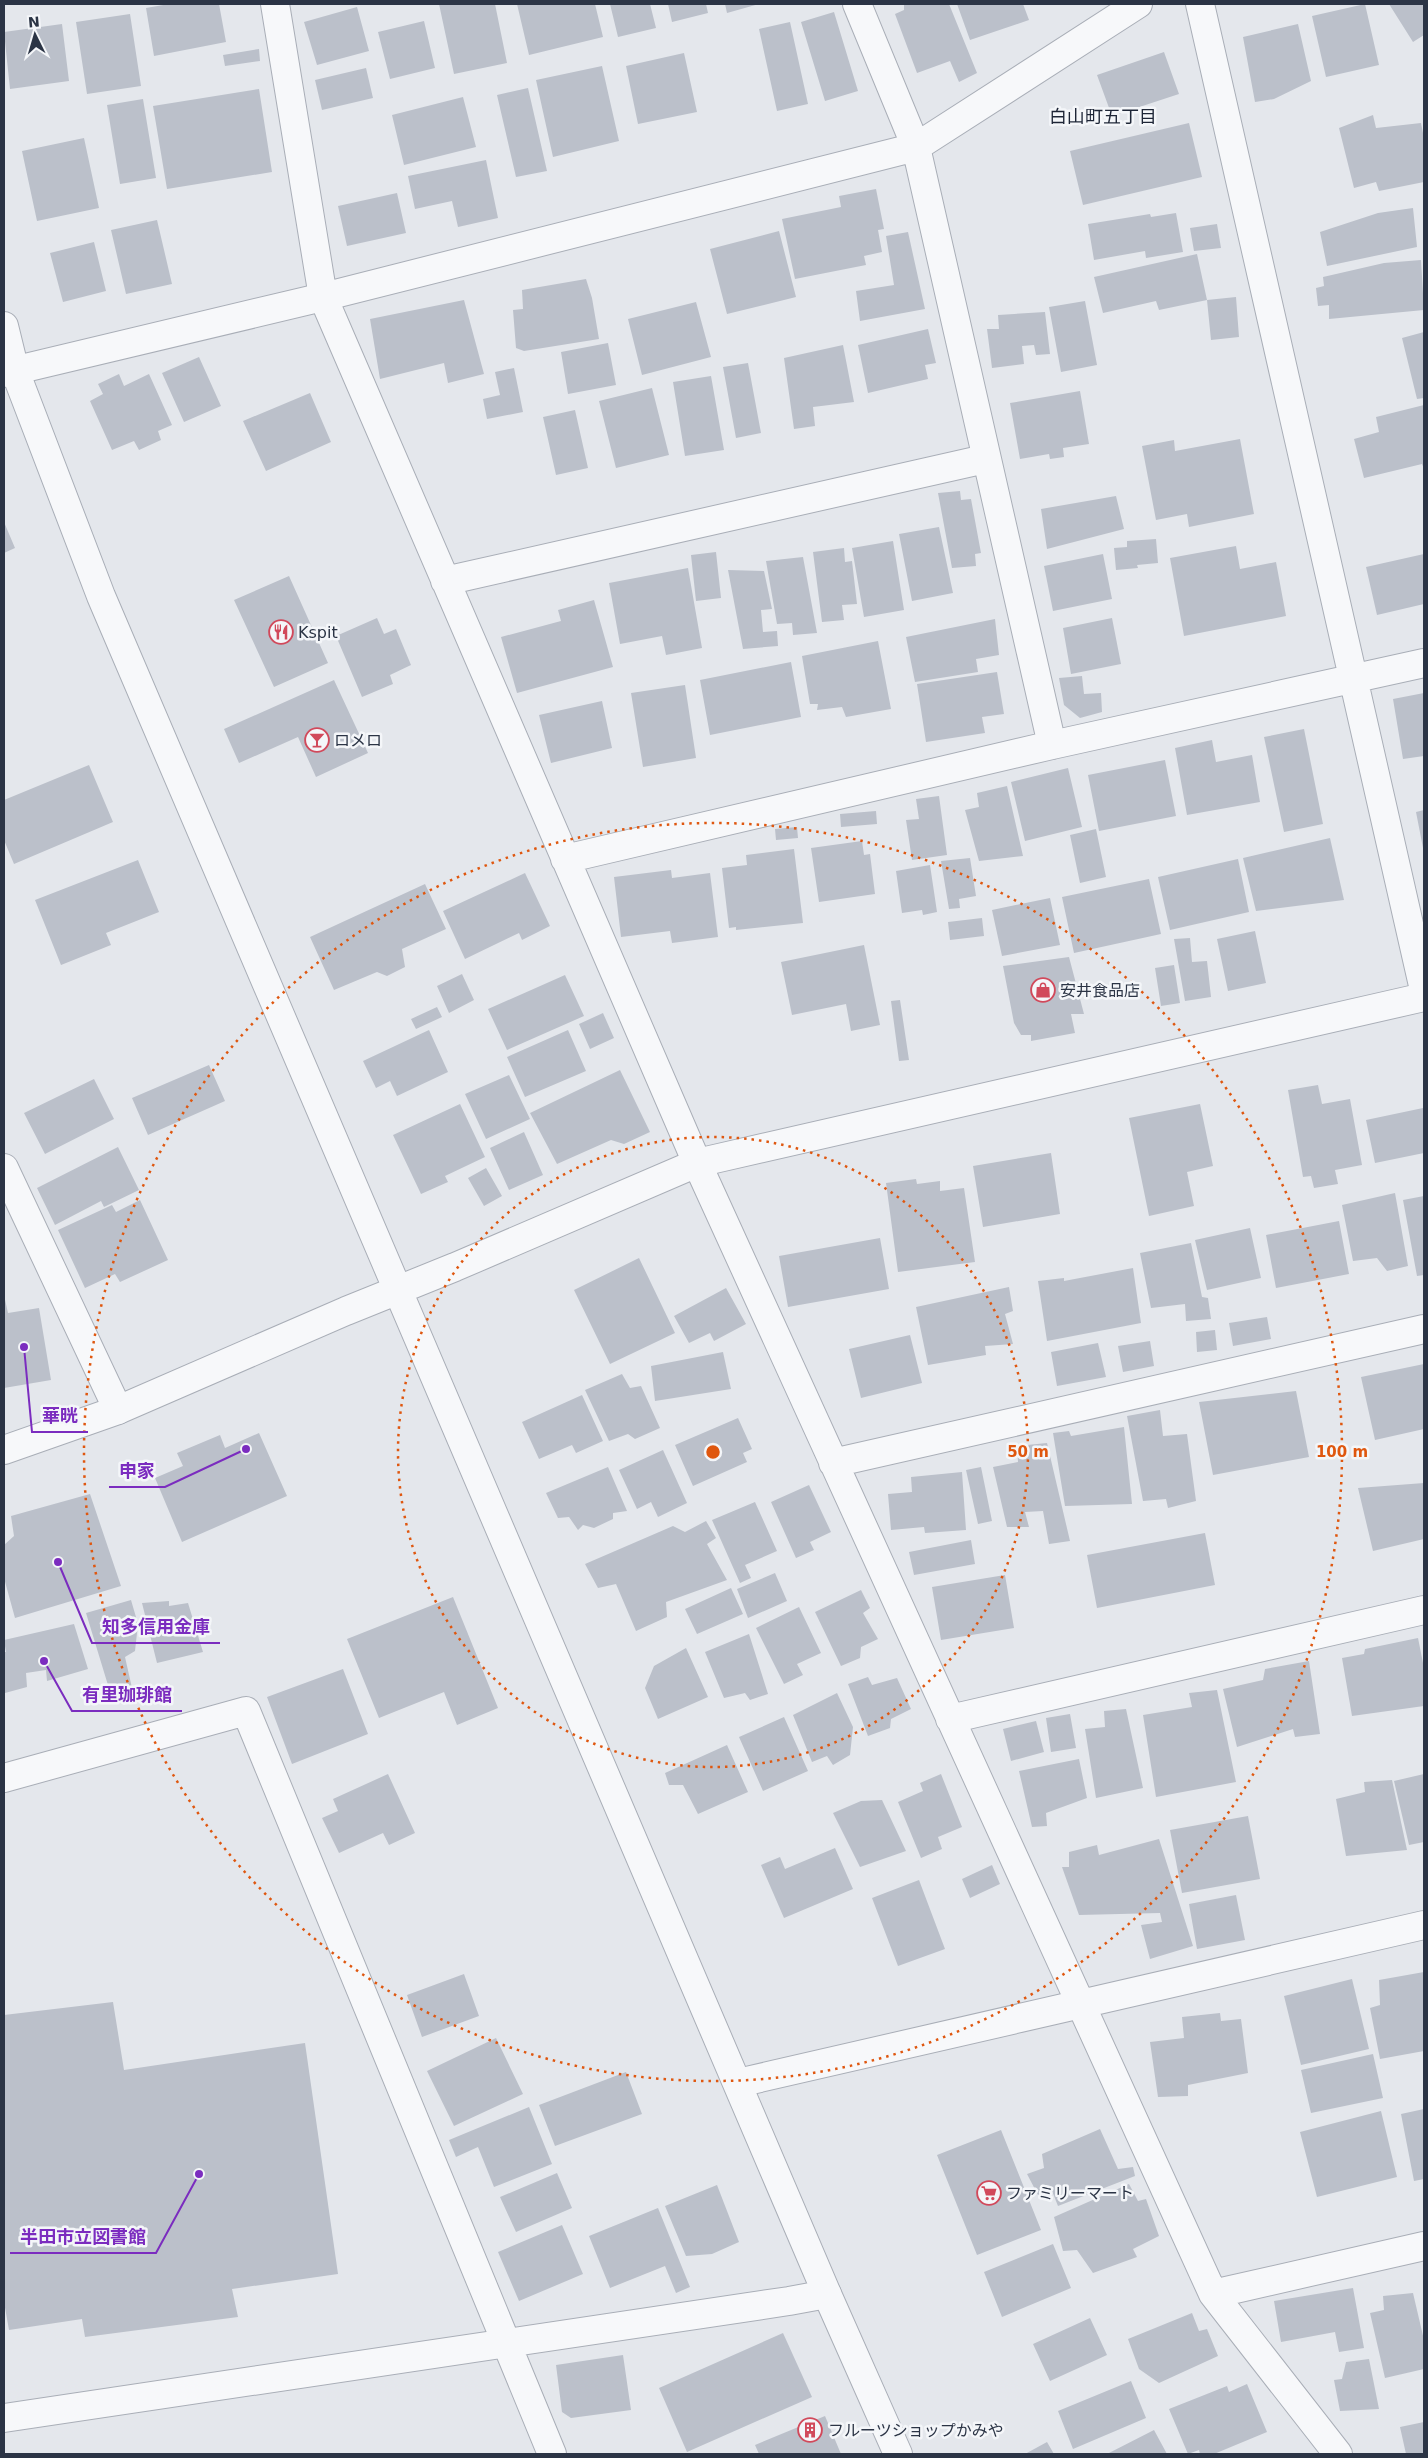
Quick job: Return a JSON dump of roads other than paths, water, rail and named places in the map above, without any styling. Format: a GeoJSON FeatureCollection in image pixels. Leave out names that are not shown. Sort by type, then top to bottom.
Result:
{"type":"FeatureCollection","features":[{"type":"Feature","properties":{"kind":"street"},"geometry":{"type":"LineString","coordinates":[[275,4],[323,297],[444,581],[697,1163],[1214,2294],[1338,2454]]}},
{"type":"Feature","properties":{"kind":"street"},"geometry":{"type":"LineString","coordinates":[[857,4],[916,147],[985,459],[1052,745]]}},
{"type":"Feature","properties":{"kind":"street"},"geometry":{"type":"LineString","coordinates":[[9,372],[323,297],[916,147],[1138,4]]}},
{"type":"Feature","properties":{"kind":"street"},"geometry":{"type":"LineString","coordinates":[[1200,4],[1424,990]]}},
{"type":"Feature","properties":{"kind":"street"},"geometry":{"type":"LineString","coordinates":[[4,326],[9,372],[101,596],[827,2294],[898,2454]]}},
{"type":"Feature","properties":{"kind":"street"},"geometry":{"type":"LineString","coordinates":[[444,581],[985,459]]}},
{"type":"Feature","properties":{"kind":"street"},"geometry":{"type":"LineString","coordinates":[[565,859],[1052,745],[1424,663]]}},
{"type":"Feature","properties":{"kind":"street"},"geometry":{"type":"LineString","coordinates":[[4,1450],[118,1410],[346,1311],[697,1163],[1424,997]]}},
{"type":"Feature","properties":{"kind":"street"},"geometry":{"type":"LineString","coordinates":[[4,1168],[118,1410]]}},
{"type":"Feature","properties":{"kind":"street"},"geometry":{"type":"LineString","coordinates":[[833,1463],[1424,1329]]}},
{"type":"Feature","properties":{"kind":"street"},"geometry":{"type":"LineString","coordinates":[[950,1719],[1424,1610]]}},
{"type":"Feature","properties":{"kind":"street"},"geometry":{"type":"LineString","coordinates":[[4,1778],[246,1711],[508,2343],[552,2454]]}},
{"type":"Feature","properties":{"kind":"street"},"geometry":{"type":"LineString","coordinates":[[738,2083],[1424,1925]]}},
{"type":"Feature","properties":{"kind":"street"},"geometry":{"type":"LineString","coordinates":[[1214,2294],[1424,2246]]}},
{"type":"Feature","properties":{"kind":"street"},"geometry":{"type":"LineString","coordinates":[[4,2418],[827,2294]]}},
{"type":"Feature","properties":{"kind":"place","name":"Kspit"},"geometry":{"type":"Point","coordinates":[281,632]}},
{"type":"Feature","properties":{"kind":"place","name":"ロメロ"},"geometry":{"type":"Point","coordinates":[317,740]}},
{"type":"Feature","properties":{"kind":"place","name":"安井食品店"},"geometry":{"type":"Point","coordinates":[1043,990]}},
{"type":"Feature","properties":{"kind":"place","name":"華晄"},"geometry":{"type":"Point","coordinates":[24,1347]}},
{"type":"Feature","properties":{"kind":"place","name":"申家"},"geometry":{"type":"Point","coordinates":[246,1449]}},
{"type":"Feature","properties":{"kind":"place","name":"知多信用金庫"},"geometry":{"type":"Point","coordinates":[58,1562]}},
{"type":"Feature","properties":{"kind":"place","name":"有里珈琲館"},"geometry":{"type":"Point","coordinates":[44,1661]}},
{"type":"Feature","properties":{"kind":"place","name":"半田市立図書館"},"geometry":{"type":"Point","coordinates":[199,2174]}},
{"type":"Feature","properties":{"kind":"place","name":"ファミリーマート"},"geometry":{"type":"Point","coordinates":[989,2193]}},
{"type":"Feature","properties":{"kind":"place","name":"フルーツショップかみや"},"geometry":{"type":"Point","coordinates":[810,2430]}},
{"type":"Feature","properties":{"kind":"district","name":"白山町五丁目"},"geometry":{"type":"Point","coordinates":[1103,116]}}]}
